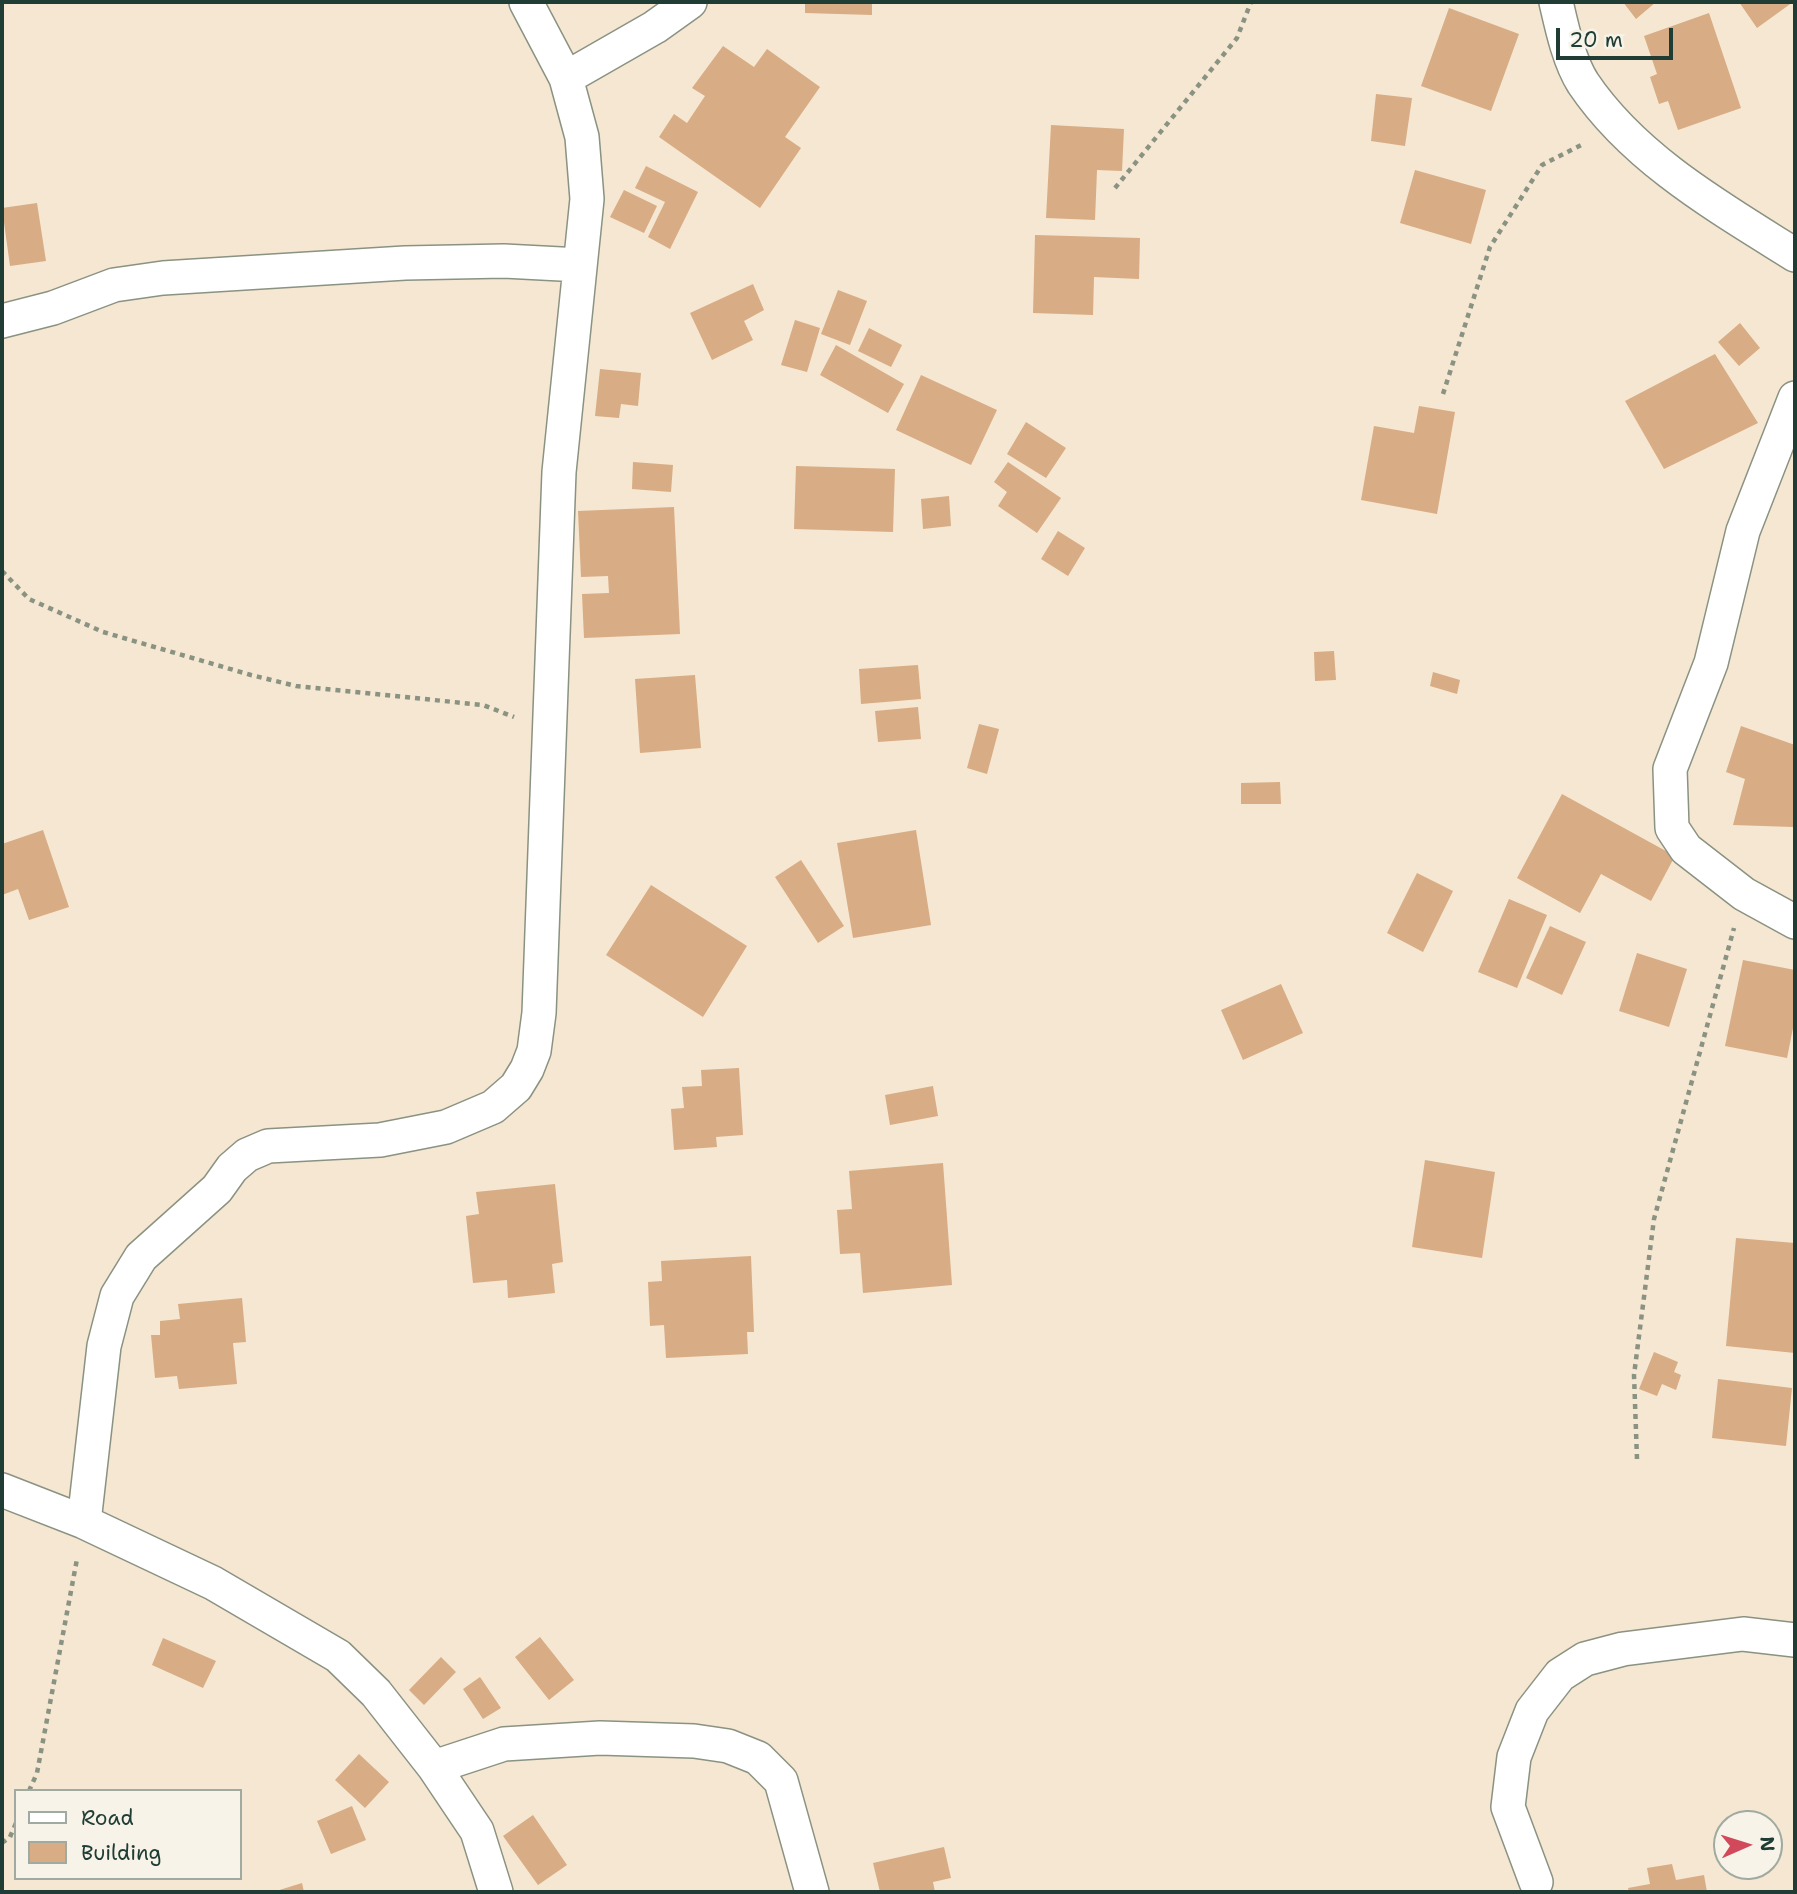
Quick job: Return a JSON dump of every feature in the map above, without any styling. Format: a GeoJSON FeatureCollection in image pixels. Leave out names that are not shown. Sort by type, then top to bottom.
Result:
{"type":"FeatureCollection","features":[{"type":"Feature","properties":{"kind":"street"},"geometry":{"type":"LineString","coordinates":[[84,1522],[104,1346],[117,1296],[141,1256],[218,1189],[232,1168],[247,1155],[268,1146],[380,1140],[446,1127],[493,1107],[516,1087],[534,1051],[539,1013],[559,471],[587,199],[582,137],[566,78],[526,2]]}},
{"type":"Feature","properties":{"kind":"street"},"geometry":{"type":"LineString","coordinates":[[566,78],[655,27],[690,2]]}},
{"type":"Feature","properties":{"kind":"street"},"geometry":{"type":"LineString","coordinates":[[1556,2],[1562,29],[1582,82],[1623,132],[1703,197],[1795,256]]}},
{"type":"Feature","properties":{"kind":"street"},"geometry":{"type":"LineString","coordinates":[[2,321],[53,308],[114,285],[163,278],[405,263],[505,261],[580,265]]}},
{"type":"Feature","properties":{"kind":"street"},"geometry":{"type":"LineString","coordinates":[[1795,398],[1743,531],[1711,663],[1670,769],[1672,828],[1686,849],[1744,894],[1795,922]]}},
{"type":"Feature","properties":{"kind":"street"},"geometry":{"type":"LineString","coordinates":[[2,1490],[84,1522],[213,1583],[338,1656],[376,1693],[434,1767],[477,1831],[496,1892]]}},
{"type":"Feature","properties":{"kind":"street"},"geometry":{"type":"LineString","coordinates":[[1536,1882],[1508,1807],[1514,1757],[1532,1711],[1560,1675],[1585,1659],[1623,1649],[1743,1634],[1795,1640]]}},
{"type":"Feature","properties":{"kind":"street"},"geometry":{"type":"LineString","coordinates":[[434,1767],[504,1744],[600,1738],[694,1741],[727,1746],[758,1758],[780,1781],[812,1892]]}},
{"type":"Feature","properties":{"kind":"path"},"geometry":{"type":"LineString","coordinates":[[1115,188],[1237,38],[1251,2]]}},
{"type":"Feature","properties":{"kind":"path"},"geometry":{"type":"LineString","coordinates":[[1443,394],[1489,247],[1520,196],[1542,165],[1579,145],[1623,132]]}},
{"type":"Feature","properties":{"kind":"path"},"geometry":{"type":"LineString","coordinates":[[2,571],[29,599],[67,617],[103,632],[251,675],[296,686],[483,705],[514,718],[550,722]]}},
{"type":"Feature","properties":{"kind":"path"},"geometry":{"type":"LineString","coordinates":[[1637,1459],[1634,1375],[1654,1219],[1744,894]]}},
{"type":"Feature","properties":{"kind":"path"},"geometry":{"type":"LineString","coordinates":[[30,1789],[40,1759],[84,1522]]}},
{"type":"Feature","properties":{"kind":"path"},"geometry":{"type":"LineString","coordinates":[[2,1843],[10,1838],[14,1828]]}},
{"type":"Feature","properties":{"kind":"building"},"geometry":{"type":"Polygon","coordinates":[[[805,2],[872,2],[872,15],[805,13],[805,2]]]}},
{"type":"Feature","properties":{"kind":"building"},"geometry":{"type":"Polygon","coordinates":[[[1623,2],[1656,2],[1636,19],[1623,2]]]}},
{"type":"Feature","properties":{"kind":"building"},"geometry":{"type":"Polygon","coordinates":[[[1739,2],[1793,2],[1757,28],[1739,2]]]}},
{"type":"Feature","properties":{"kind":"building"},"geometry":{"type":"Polygon","coordinates":[[[1449,8],[1519,34],[1491,111],[1421,86],[1449,8]]]}},
{"type":"Feature","properties":{"kind":"building"},"geometry":{"type":"Polygon","coordinates":[[[1709,13],[1741,108],[1678,130],[1668,101],[1659,104],[1650,77],[1657,74],[1644,36],[1709,13]]]}},
{"type":"Feature","properties":{"kind":"building"},"geometry":{"type":"Polygon","coordinates":[[[723,46],[754,67],[767,49],[820,87],[785,137],[801,148],[760,208],[659,137],[674,114],[687,123],[705,96],[692,88],[723,46]]]}},
{"type":"Feature","properties":{"kind":"building"},"geometry":{"type":"Polygon","coordinates":[[[1376,94],[1412,98],[1405,146],[1371,141],[1376,94]]]}},
{"type":"Feature","properties":{"kind":"building"},"geometry":{"type":"Polygon","coordinates":[[[1051,125],[1124,129],[1122,171],[1097,170],[1095,220],[1046,218],[1051,125]]]}},
{"type":"Feature","properties":{"kind":"building"},"geometry":{"type":"Polygon","coordinates":[[[646,166],[698,192],[670,249],[648,237],[665,202],[635,188],[646,166]]]}},
{"type":"Feature","properties":{"kind":"building"},"geometry":{"type":"Polygon","coordinates":[[[1415,170],[1486,190],[1471,244],[1400,223],[1415,170]]]}},
{"type":"Feature","properties":{"kind":"building"},"geometry":{"type":"Polygon","coordinates":[[[624,190],[657,206],[644,233],[610,217],[624,190]]]}},
{"type":"Feature","properties":{"kind":"building"},"geometry":{"type":"Polygon","coordinates":[[[37,203],[46,261],[10,266],[2,208],[37,203]]]}},
{"type":"Feature","properties":{"kind":"building"},"geometry":{"type":"Polygon","coordinates":[[[1035,235],[1140,238],[1139,279],[1094,277],[1093,315],[1033,313],[1035,235]]]}},
{"type":"Feature","properties":{"kind":"building"},"geometry":{"type":"Polygon","coordinates":[[[753,284],[764,310],[744,321],[753,340],[712,360],[690,313],[753,284]]]}},
{"type":"Feature","properties":{"kind":"building"},"geometry":{"type":"Polygon","coordinates":[[[838,290],[867,301],[850,345],[821,334],[838,290]]]}},
{"type":"Feature","properties":{"kind":"building"},"geometry":{"type":"Polygon","coordinates":[[[795,320],[820,328],[807,372],[781,365],[795,320]]]}},
{"type":"Feature","properties":{"kind":"building"},"geometry":{"type":"Polygon","coordinates":[[[1740,323],[1760,348],[1739,366],[1718,342],[1740,323]]]}},
{"type":"Feature","properties":{"kind":"building"},"geometry":{"type":"Polygon","coordinates":[[[869,328],[902,345],[891,367],[858,351],[869,328]]]}},
{"type":"Feature","properties":{"kind":"building"},"geometry":{"type":"Polygon","coordinates":[[[836,345],[904,384],[888,413],[820,375],[836,345]]]}},
{"type":"Feature","properties":{"kind":"building"},"geometry":{"type":"Polygon","coordinates":[[[1715,354],[1758,423],[1664,469],[1625,401],[1715,354]]]}},
{"type":"Feature","properties":{"kind":"building"},"geometry":{"type":"Polygon","coordinates":[[[600,369],[641,373],[638,406],[621,404],[619,418],[595,416],[600,369]]]}},
{"type":"Feature","properties":{"kind":"building"},"geometry":{"type":"Polygon","coordinates":[[[921,375],[997,410],[971,465],[896,430],[921,375]]]}},
{"type":"Feature","properties":{"kind":"building"},"geometry":{"type":"Polygon","coordinates":[[[1419,406],[1455,412],[1437,514],[1361,500],[1374,426],[1414,433],[1419,406]]]}},
{"type":"Feature","properties":{"kind":"building"},"geometry":{"type":"Polygon","coordinates":[[[1026,422],[1066,448],[1046,478],[1007,454],[1026,422]]]}},
{"type":"Feature","properties":{"kind":"building"},"geometry":{"type":"Polygon","coordinates":[[[633,462],[673,465],[671,492],[632,489],[633,462]]]}},
{"type":"Feature","properties":{"kind":"building"},"geometry":{"type":"Polygon","coordinates":[[[1008,462],[1061,498],[1037,533],[998,506],[1007,492],[994,482],[1008,462]]]}},
{"type":"Feature","properties":{"kind":"building"},"geometry":{"type":"Polygon","coordinates":[[[796,466],[895,469],[893,532],[794,529],[796,466]]]}},
{"type":"Feature","properties":{"kind":"building"},"geometry":{"type":"Polygon","coordinates":[[[949,496],[951,526],[923,529],[921,499],[949,496]]]}},
{"type":"Feature","properties":{"kind":"building"},"geometry":{"type":"Polygon","coordinates":[[[674,507],[680,634],[584,638],[582,594],[609,593],[608,576],[581,577],[578,511],[674,507]]]}},
{"type":"Feature","properties":{"kind":"building"},"geometry":{"type":"Polygon","coordinates":[[[1058,531],[1085,548],[1068,576],[1041,559],[1058,531]]]}},
{"type":"Feature","properties":{"kind":"building"},"geometry":{"type":"Polygon","coordinates":[[[1334,651],[1336,680],[1315,681],[1314,652],[1334,651]]]}},
{"type":"Feature","properties":{"kind":"building"},"geometry":{"type":"Polygon","coordinates":[[[918,665],[921,699],[861,704],[859,669],[918,665]]]}},
{"type":"Feature","properties":{"kind":"building"},"geometry":{"type":"Polygon","coordinates":[[[1433,672],[1460,680],[1457,694],[1430,686],[1433,672]]]}},
{"type":"Feature","properties":{"kind":"building"},"geometry":{"type":"Polygon","coordinates":[[[695,675],[701,748],[640,753],[635,679],[695,675]]]}},
{"type":"Feature","properties":{"kind":"building"},"geometry":{"type":"Polygon","coordinates":[[[918,707],[921,739],[878,742],[875,711],[918,707]]]}},
{"type":"Feature","properties":{"kind":"building"},"geometry":{"type":"Polygon","coordinates":[[[979,724],[999,729],[987,774],[967,768],[979,724]]]}},
{"type":"Feature","properties":{"kind":"building"},"geometry":{"type":"Polygon","coordinates":[[[1741,726],[1795,745],[1793,827],[1733,825],[1745,779],[1726,772],[1741,726]]]}},
{"type":"Feature","properties":{"kind":"building"},"geometry":{"type":"Polygon","coordinates":[[[1280,782],[1281,804],[1241,804],[1241,783],[1280,782]]]}},
{"type":"Feature","properties":{"kind":"building"},"geometry":{"type":"Polygon","coordinates":[[[1562,794],[1675,856],[1651,901],[1601,874],[1580,913],[1517,878],[1562,794]]]}},
{"type":"Feature","properties":{"kind":"building"},"geometry":{"type":"Polygon","coordinates":[[[43,830],[69,907],[29,920],[18,889],[2,895],[2,844],[43,830]]]}},
{"type":"Feature","properties":{"kind":"building"},"geometry":{"type":"Polygon","coordinates":[[[916,830],[931,925],[853,938],[837,843],[916,830]]]}},
{"type":"Feature","properties":{"kind":"building"},"geometry":{"type":"Polygon","coordinates":[[[801,860],[844,926],[818,943],[775,877],[801,860]]]}},
{"type":"Feature","properties":{"kind":"building"},"geometry":{"type":"Polygon","coordinates":[[[1417,873],[1453,891],[1423,952],[1387,933],[1417,873]]]}},
{"type":"Feature","properties":{"kind":"building"},"geometry":{"type":"Polygon","coordinates":[[[651,885],[747,946],[703,1017],[606,955],[651,885]]]}},
{"type":"Feature","properties":{"kind":"building"},"geometry":{"type":"Polygon","coordinates":[[[1509,899],[1547,915],[1517,988],[1478,972],[1509,899]]]}},
{"type":"Feature","properties":{"kind":"building"},"geometry":{"type":"Polygon","coordinates":[[[1550,926],[1586,942],[1562,995],[1526,978],[1550,926]]]}},
{"type":"Feature","properties":{"kind":"building"},"geometry":{"type":"Polygon","coordinates":[[[1637,953],[1687,969],[1669,1027],[1619,1011],[1637,953]]]}},
{"type":"Feature","properties":{"kind":"building"},"geometry":{"type":"Polygon","coordinates":[[[1743,960],[1795,970],[1795,1018],[1787,1058],[1725,1046],[1743,960]]]}},
{"type":"Feature","properties":{"kind":"building"},"geometry":{"type":"Polygon","coordinates":[[[1281,984],[1303,1033],[1243,1060],[1221,1010],[1281,984]]]}},
{"type":"Feature","properties":{"kind":"building"},"geometry":{"type":"Polygon","coordinates":[[[739,1068],[743,1135],[716,1137],[717,1147],[674,1150],[671,1109],[684,1108],[682,1087],[702,1086],[701,1070],[739,1068]]]}},
{"type":"Feature","properties":{"kind":"building"},"geometry":{"type":"Polygon","coordinates":[[[933,1086],[938,1116],[890,1125],[885,1095],[933,1086]]]}},
{"type":"Feature","properties":{"kind":"building"},"geometry":{"type":"Polygon","coordinates":[[[1425,1160],[1495,1172],[1482,1258],[1412,1247],[1425,1160]]]}},
{"type":"Feature","properties":{"kind":"building"},"geometry":{"type":"Polygon","coordinates":[[[943,1163],[952,1285],[863,1293],[860,1253],[840,1254],[837,1210],[852,1209],[849,1171],[943,1163]]]}},
{"type":"Feature","properties":{"kind":"building"},"geometry":{"type":"Polygon","coordinates":[[[555,1184],[563,1262],[552,1264],[555,1293],[508,1298],[507,1280],[473,1283],[466,1216],[479,1214],[476,1192],[555,1184]]]}},
{"type":"Feature","properties":{"kind":"building"},"geometry":{"type":"Polygon","coordinates":[[[1736,1238],[1795,1243],[1795,1353],[1726,1346],[1736,1238]]]}},
{"type":"Feature","properties":{"kind":"building"},"geometry":{"type":"Polygon","coordinates":[[[751,1256],[754,1332],[747,1332],[748,1354],[666,1358],[664,1325],[650,1326],[648,1282],[662,1281],[661,1261],[751,1256]]]}},
{"type":"Feature","properties":{"kind":"building"},"geometry":{"type":"Polygon","coordinates":[[[242,1298],[246,1342],[233,1343],[237,1384],[179,1389],[177,1376],[155,1378],[151,1335],[160,1335],[160,1321],[180,1319],[178,1304],[242,1298]]]}},
{"type":"Feature","properties":{"kind":"building"},"geometry":{"type":"Polygon","coordinates":[[[1654,1352],[1678,1362],[1674,1372],[1681,1375],[1676,1390],[1662,1384],[1657,1396],[1639,1389],[1654,1352]]]}},
{"type":"Feature","properties":{"kind":"building"},"geometry":{"type":"Polygon","coordinates":[[[1718,1379],[1792,1388],[1786,1446],[1712,1438],[1718,1379]]]}},
{"type":"Feature","properties":{"kind":"building"},"geometry":{"type":"Polygon","coordinates":[[[540,1637],[574,1680],[549,1700],[515,1657],[540,1637]]]}},
{"type":"Feature","properties":{"kind":"building"},"geometry":{"type":"Polygon","coordinates":[[[163,1638],[216,1661],[203,1688],[152,1665],[163,1638]]]}},
{"type":"Feature","properties":{"kind":"building"},"geometry":{"type":"Polygon","coordinates":[[[441,1657],[456,1672],[424,1705],[409,1690],[441,1657]]]}},
{"type":"Feature","properties":{"kind":"building"},"geometry":{"type":"Polygon","coordinates":[[[480,1677],[501,1708],[483,1719],[463,1689],[480,1677]]]}},
{"type":"Feature","properties":{"kind":"building"},"geometry":{"type":"Polygon","coordinates":[[[359,1754],[389,1782],[365,1808],[335,1780],[359,1754]]]}},
{"type":"Feature","properties":{"kind":"building"},"geometry":{"type":"Polygon","coordinates":[[[352,1806],[366,1840],[331,1854],[317,1821],[352,1806]]]}},
{"type":"Feature","properties":{"kind":"building"},"geometry":{"type":"Polygon","coordinates":[[[533,1815],[567,1865],[538,1885],[503,1836],[533,1815]]]}},
{"type":"Feature","properties":{"kind":"building"},"geometry":{"type":"Polygon","coordinates":[[[944,1847],[951,1878],[933,1882],[935,1892],[880,1892],[873,1863],[944,1847]]]}},
{"type":"Feature","properties":{"kind":"building"},"geometry":{"type":"Polygon","coordinates":[[[1672,1864],[1676,1880],[1704,1875],[1707,1892],[1629,1892],[1628,1888],[1650,1884],[1647,1868],[1672,1864]]]}},
{"type":"Feature","properties":{"kind":"building"},"geometry":{"type":"Polygon","coordinates":[[[302,1883],[304,1892],[273,1892],[302,1883]]]}}]}
